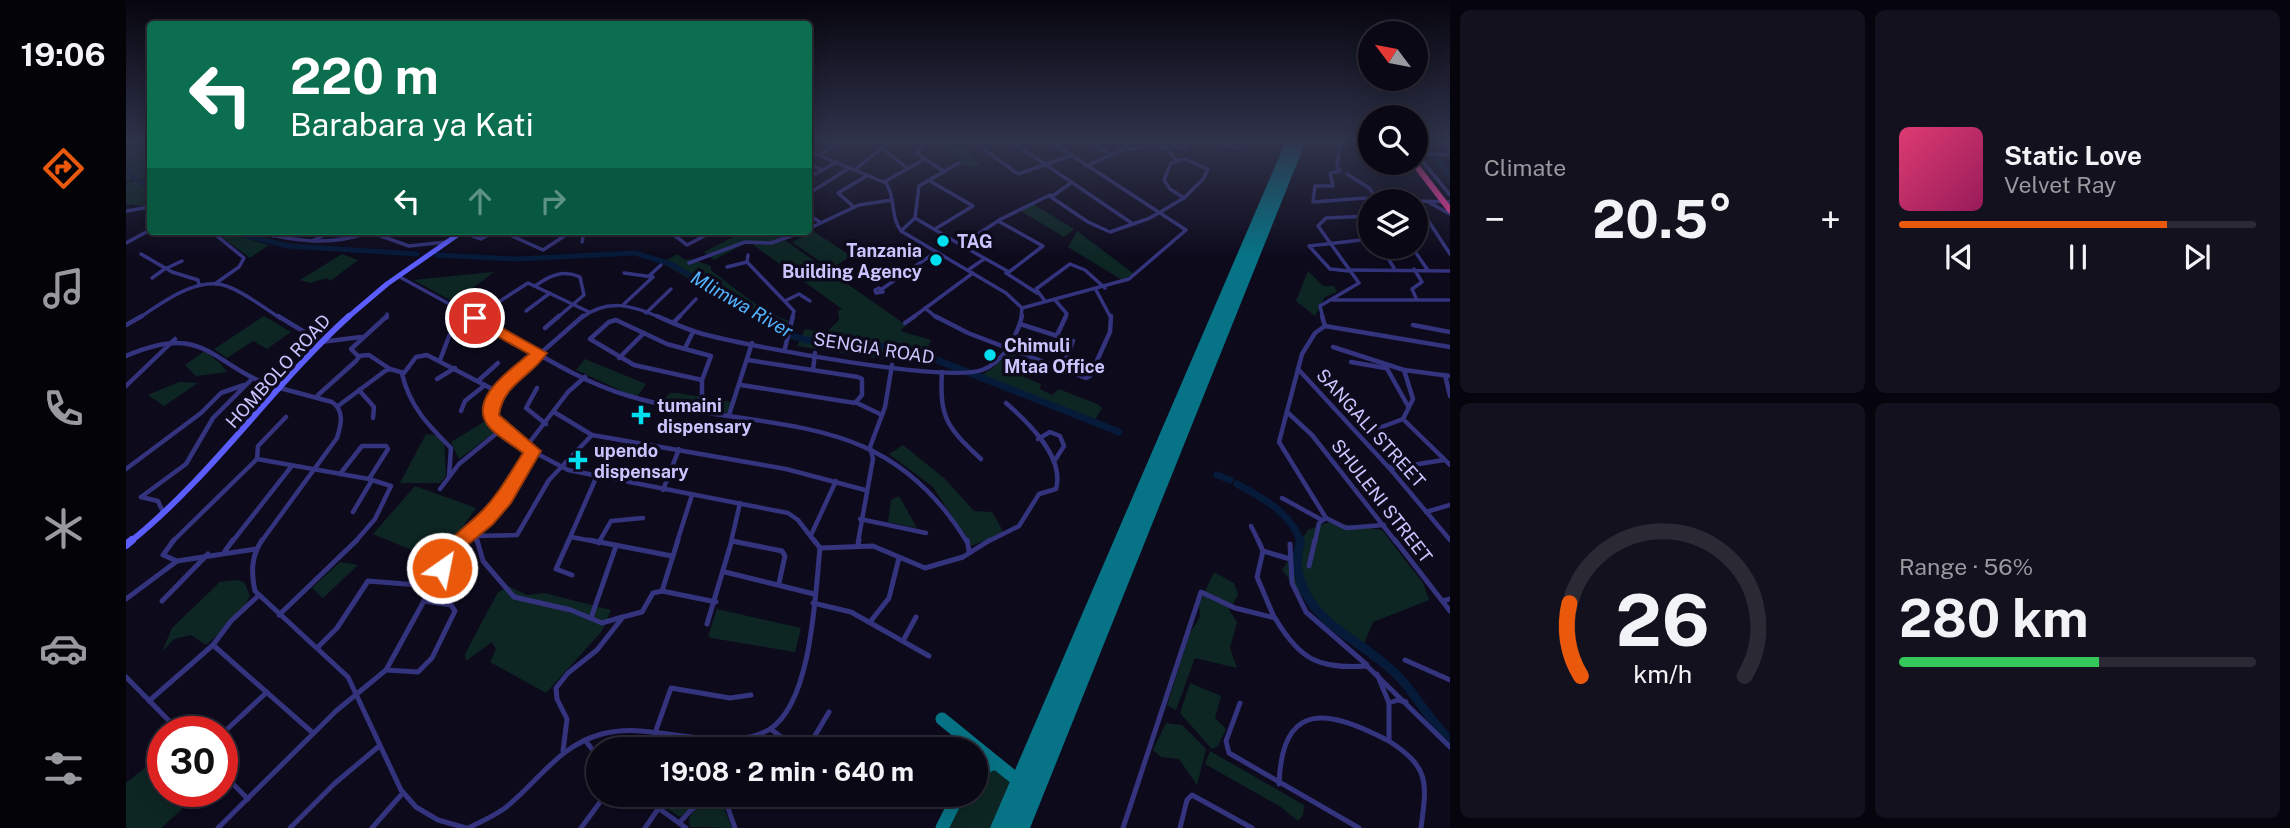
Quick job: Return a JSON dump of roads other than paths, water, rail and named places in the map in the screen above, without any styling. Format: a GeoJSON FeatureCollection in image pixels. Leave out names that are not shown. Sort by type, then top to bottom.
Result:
{"type":"FeatureCollection","features":[{"type":"Feature","properties":{"kind":"highway"},"geometry":{"type":"LineString","coordinates":[[1427,180],[1447,202],[1450,211]]}},
{"type":"Feature","properties":{"kind":"street"},"geometry":{"type":"LineString","coordinates":[[812,192],[833,180]]}},
{"type":"Feature","properties":{"kind":"street"},"geometry":{"type":"LineString","coordinates":[[853,205],[838,193],[860,180]]}},
{"type":"Feature","properties":{"kind":"street"},"geometry":{"type":"LineString","coordinates":[[879,180],[890,188],[892,218],[901,231],[1018,301],[1022,307],[1105,288],[1140,272],[1185,228],[1107,180]]}},
{"type":"Feature","properties":{"kind":"street"},"geometry":{"type":"LineString","coordinates":[[884,182],[888,180]]}},
{"type":"Feature","properties":{"kind":"street"},"geometry":{"type":"LineString","coordinates":[[1066,180],[1133,225]]}},
{"type":"Feature","properties":{"kind":"street"},"geometry":{"type":"LineString","coordinates":[[1166,180],[1165,184],[1185,198]]}},
{"type":"Feature","properties":{"kind":"street"},"geometry":{"type":"LineString","coordinates":[[1051,194],[1052,198],[1105,231],[1117,232],[1185,198],[1204,180]]}},
{"type":"Feature","properties":{"kind":"street"},"geometry":{"type":"LineString","coordinates":[[1332,180],[1333,186],[1315,187],[1313,202],[1358,201]]}},
{"type":"Feature","properties":{"kind":"street"},"geometry":{"type":"LineString","coordinates":[[1438,180],[1450,194]]}},
{"type":"Feature","properties":{"kind":"street"},"geometry":{"type":"LineString","coordinates":[[901,231],[915,218],[917,190],[929,181],[973,206],[935,229]]}},
{"type":"Feature","properties":{"kind":"street"},"geometry":{"type":"LineString","coordinates":[[961,245],[1016,209],[1071,183]]}},
{"type":"Feature","properties":{"kind":"street"},"geometry":{"type":"LineString","coordinates":[[1428,201],[1434,199],[1436,192]]}},
{"type":"Feature","properties":{"kind":"street"},"geometry":{"type":"LineString","coordinates":[[812,227],[853,205],[875,199],[892,200]]}},
{"type":"Feature","properties":{"kind":"street"},"geometry":{"type":"LineString","coordinates":[[1428,202],[1447,202]]}},
{"type":"Feature","properties":{"kind":"street"},"geometry":{"type":"LineString","coordinates":[[1428,203],[1450,211]]}},
{"type":"Feature","properties":{"kind":"street"},"geometry":{"type":"LineString","coordinates":[[126,211],[147,208]]}},
{"type":"Feature","properties":{"kind":"street"},"geometry":{"type":"LineString","coordinates":[[812,217],[820,222]]}},
{"type":"Feature","properties":{"kind":"street"},"geometry":{"type":"LineString","coordinates":[[1325,326],[1320,306],[1359,283],[1318,229],[1321,220],[1358,217]]}},
{"type":"Feature","properties":{"kind":"street"},"geometry":{"type":"LineString","coordinates":[[915,218],[1006,272],[1037,293],[1045,302]]}},
{"type":"Feature","properties":{"kind":"street"},"geometry":{"type":"LineString","coordinates":[[998,221],[1043,246],[1006,272]]}},
{"type":"Feature","properties":{"kind":"street"},"geometry":{"type":"LineString","coordinates":[[1428,223],[1450,254]]}},
{"type":"Feature","properties":{"kind":"street"},"geometry":{"type":"LineString","coordinates":[[127,241],[147,231]]}},
{"type":"Feature","properties":{"kind":"street"},"geometry":{"type":"LineString","coordinates":[[216,235],[244,258],[239,267],[216,283]]}},
{"type":"Feature","properties":{"kind":"street"},"geometry":{"type":"LineString","coordinates":[[268,235],[311,242],[339,242],[359,235]]}},
{"type":"Feature","properties":{"kind":"street"},"geometry":{"type":"LineString","coordinates":[[311,242],[324,235]]}},
{"type":"Feature","properties":{"kind":"street"},"geometry":{"type":"LineString","coordinates":[[376,235],[409,246],[447,242]]}},
{"type":"Feature","properties":{"kind":"street","name":"HOMBOLO ROAD"},"geometry":{"type":"LineString","coordinates":[[126,545],[165,514],[321,342],[397,275],[457,235]]}},
{"type":"Feature","properties":{"kind":"street"},"geometry":{"type":"LineString","coordinates":[[472,235],[481,239],[488,235]]}},
{"type":"Feature","properties":{"kind":"street"},"geometry":{"type":"LineString","coordinates":[[510,235],[543,250],[566,235]]}},
{"type":"Feature","properties":{"kind":"street"},"geometry":{"type":"LineString","coordinates":[[582,242],[583,235]]}},
{"type":"Feature","properties":{"kind":"street"},"geometry":{"type":"LineString","coordinates":[[674,235],[687,245],[706,235]]}},
{"type":"Feature","properties":{"kind":"street"},"geometry":{"type":"LineString","coordinates":[[689,263],[746,242],[771,243],[793,235]]}},
{"type":"Feature","properties":{"kind":"street"},"geometry":{"type":"LineString","coordinates":[[1358,240],[1312,244],[1308,248],[1332,271],[1394,268],[1450,271]]}},
{"type":"Feature","properties":{"kind":"street"},"geometry":{"type":"LineString","coordinates":[[882,289],[936,252]]}},
{"type":"Feature","properties":{"kind":"street"},"geometry":{"type":"LineString","coordinates":[[141,254],[166,268],[198,280],[199,285]]}},
{"type":"Feature","properties":{"kind":"street"},"geometry":{"type":"LineString","coordinates":[[747,262],[748,255]]}},
{"type":"Feature","properties":{"kind":"street"},"geometry":{"type":"LineString","coordinates":[[1388,259],[1394,268]]}},
{"type":"Feature","properties":{"kind":"street"},"geometry":{"type":"LineString","coordinates":[[1420,259],[1427,270]]}},
{"type":"Feature","properties":{"kind":"street"},"geometry":{"type":"LineString","coordinates":[[905,323],[984,260]]}},
{"type":"Feature","properties":{"kind":"street"},"geometry":{"type":"LineString","coordinates":[[152,278],[182,261]]}},
{"type":"Feature","properties":{"kind":"street"},"geometry":{"type":"LineString","coordinates":[[727,267],[747,262]]}},
{"type":"Feature","properties":{"kind":"street"},"geometry":{"type":"LineString","coordinates":[[747,262],[794,311],[785,348]]}},
{"type":"Feature","properties":{"kind":"street"},"geometry":{"type":"LineString","coordinates":[[1037,293],[1036,289],[1072,264],[1105,288]]}},
{"type":"Feature","properties":{"kind":"street"},"geometry":{"type":"LineString","coordinates":[[624,273],[650,275],[661,265]]}},
{"type":"Feature","properties":{"kind":"street"},"geometry":{"type":"LineString","coordinates":[[1414,269],[1422,282],[1412,289],[1417,298]]}},
{"type":"Feature","properties":{"kind":"street"},"geometry":{"type":"LineString","coordinates":[[397,275],[539,353],[626,395],[695,410],[833,433],[870,447],[899,464],[931,493],[967,541],[969,551]]}},
{"type":"Feature","properties":{"kind":"street"},"geometry":{"type":"LineString","coordinates":[[535,286],[551,275],[578,275],[585,293],[545,328]]}},
{"type":"Feature","properties":{"kind":"street"},"geometry":{"type":"LineString","coordinates":[[650,275],[651,281],[624,304],[607,304],[589,312],[539,353],[498,392],[491,415],[502,429],[560,467],[596,478],[788,513],[811,535],[820,548],[799,693],[786,718],[772,730],[754,737]]}},
{"type":"Feature","properties":{"kind":"street"},"geometry":{"type":"LineString","coordinates":[[126,325],[199,285],[216,283],[228,286],[321,342],[361,337]]}},
{"type":"Feature","properties":{"kind":"street"},"geometry":{"type":"LineString","coordinates":[[497,303],[524,284],[535,286],[589,312]]}},
{"type":"Feature","properties":{"kind":"street"},"geometry":{"type":"LineString","coordinates":[[646,313],[671,289]]}},
{"type":"Feature","properties":{"kind":"street"},"geometry":{"type":"LineString","coordinates":[[925,308],[943,321],[1062,369],[1089,377],[1111,333],[1112,313],[1096,290]]}},
{"type":"Feature","properties":{"kind":"street"},"geometry":{"type":"LineString","coordinates":[[526,311],[550,293]]}},
{"type":"Feature","properties":{"kind":"street"},"geometry":{"type":"LineString","coordinates":[[785,301],[799,294],[810,301]]}},
{"type":"Feature","properties":{"kind":"street"},"geometry":{"type":"LineString","coordinates":[[672,324],[696,299]]}},
{"type":"Feature","properties":{"kind":"street"},"geometry":{"type":"LineString","coordinates":[[1055,300],[1067,314],[1056,335]]}},
{"type":"Feature","properties":{"kind":"street"},"geometry":{"type":"LineString","coordinates":[[1332,300],[1450,300]]}},
{"type":"Feature","properties":{"kind":"street","name":"SENGIA ROAD"},"geometry":{"type":"LineString","coordinates":[[624,304],[693,332],[892,365],[968,374],[995,363],[1020,324],[1022,307]]}},
{"type":"Feature","properties":{"kind":"street"},"geometry":{"type":"LineString","coordinates":[[387,314],[385,320],[361,337],[351,351],[358,356],[369,355],[390,369],[402,373],[407,372],[416,358],[431,355],[498,392]]}},
{"type":"Feature","properties":{"kind":"street"},"geometry":{"type":"LineString","coordinates":[[695,410],[702,396],[702,380],[712,357],[614,320],[591,338],[592,343],[619,358],[670,375],[702,380]]}},
{"type":"Feature","properties":{"kind":"street"},"geometry":{"type":"LineString","coordinates":[[1020,324],[1074,342],[1062,369]]}},
{"type":"Feature","properties":{"kind":"street"},"geometry":{"type":"LineString","coordinates":[[1325,326],[1450,347]]}},
{"type":"Feature","properties":{"kind":"street"},"geometry":{"type":"LineString","coordinates":[[1309,566],[1324,519],[1278,439],[1287,412],[1287,398],[1306,346],[1325,326]]}},
{"type":"Feature","properties":{"kind":"street"},"geometry":{"type":"LineString","coordinates":[[1413,326],[1450,332]]}},
{"type":"Feature","properties":{"kind":"street"},"geometry":{"type":"LineString","coordinates":[[685,348],[693,332]]}},
{"type":"Feature","properties":{"kind":"street"},"geometry":{"type":"LineString","coordinates":[[619,358],[643,333]]}},
{"type":"Feature","properties":{"kind":"street"},"geometry":{"type":"LineString","coordinates":[[440,360],[450,334]]}},
{"type":"Feature","properties":{"kind":"street"},"geometry":{"type":"LineString","coordinates":[[126,356],[147,345],[175,339],[200,345],[251,380],[318,396],[338,406],[342,419],[340,431],[256,549],[251,571],[258,596],[318,648],[348,677],[359,693],[378,747],[401,795],[447,827],[467,828],[491,820],[510,806],[563,751],[600,734],[628,730],[692,737]]}},
{"type":"Feature","properties":{"kind":"street"},"geometry":{"type":"LineString","coordinates":[[126,386],[175,339]]}},
{"type":"Feature","properties":{"kind":"street"},"geometry":{"type":"LineString","coordinates":[[729,415],[741,385],[752,343]]}},
{"type":"Feature","properties":{"kind":"street"},"geometry":{"type":"LineString","coordinates":[[1333,347],[1385,367],[1408,406]]}},
{"type":"Feature","properties":{"kind":"street"},"geometry":{"type":"LineString","coordinates":[[813,370],[815,353]]}},
{"type":"Feature","properties":{"kind":"street"},"geometry":{"type":"LineString","coordinates":[[318,396],[352,366],[358,356]]}},
{"type":"Feature","properties":{"kind":"street"},"geometry":{"type":"LineString","coordinates":[[748,360],[860,378],[862,395],[857,403]]}},
{"type":"Feature","properties":{"kind":"street"},"geometry":{"type":"LineString","coordinates":[[1351,362],[1448,376],[1450,396]]}},
{"type":"Feature","properties":{"kind":"street"},"geometry":{"type":"LineString","coordinates":[[478,381],[498,363]]}},
{"type":"Feature","properties":{"kind":"street"},"geometry":{"type":"LineString","coordinates":[[858,545],[865,490],[873,459],[870,447],[882,415],[892,365]]}},
{"type":"Feature","properties":{"kind":"street"},"geometry":{"type":"LineString","coordinates":[[437,379],[455,368]]}},
{"type":"Feature","properties":{"kind":"street","name":"SANGALI STREET"},"geometry":{"type":"LineString","coordinates":[[1297,368],[1392,469],[1450,540]]}},
{"type":"Feature","properties":{"kind":"street"},"geometry":{"type":"LineString","coordinates":[[338,406],[390,369]]}},
{"type":"Feature","properties":{"kind":"street"},"geometry":{"type":"LineString","coordinates":[[1404,370],[1413,393],[1403,419],[1379,428],[1391,449],[1392,469],[1444,460]]}},
{"type":"Feature","properties":{"kind":"street"},"geometry":{"type":"LineString","coordinates":[[942,372],[940,413],[953,433],[981,459]]}},
{"type":"Feature","properties":{"kind":"street"},"geometry":{"type":"LineString","coordinates":[[402,373],[408,398],[423,420],[449,444],[449,476]]}},
{"type":"Feature","properties":{"kind":"street"},"geometry":{"type":"LineString","coordinates":[[526,447],[546,424],[566,391],[585,377]]}},
{"type":"Feature","properties":{"kind":"street"},"geometry":{"type":"LineString","coordinates":[[126,469],[201,413],[221,393],[251,380]]}},
{"type":"Feature","properties":{"kind":"street"},"geometry":{"type":"LineString","coordinates":[[165,514],[158,501],[141,497],[186,464],[209,424],[245,384]]}},
{"type":"Feature","properties":{"kind":"street"},"geometry":{"type":"LineString","coordinates":[[461,411],[465,401],[485,385]]}},
{"type":"Feature","properties":{"kind":"street"},"geometry":{"type":"LineString","coordinates":[[741,385],[857,403],[882,415]]}},
{"type":"Feature","properties":{"kind":"street"},"geometry":{"type":"LineString","coordinates":[[537,388],[526,408],[546,424]]}},
{"type":"Feature","properties":{"kind":"street"},"geometry":{"type":"LineString","coordinates":[[359,390],[374,407],[373,418]]}},
{"type":"Feature","properties":{"kind":"street"},"geometry":{"type":"LineString","coordinates":[[820,548],[873,546],[925,568],[963,557],[969,551],[1019,526],[1039,494],[1058,486],[1055,460],[1006,403]]}},
{"type":"Feature","properties":{"kind":"street"},"geometry":{"type":"LineString","coordinates":[[554,412],[592,435],[678,449],[836,481],[865,490]]}},
{"type":"Feature","properties":{"kind":"street","name":"SHULENI STREET"},"geometry":{"type":"LineString","coordinates":[[1287,412],[1312,435],[1450,611]]}},
{"type":"Feature","properties":{"kind":"street"},"geometry":{"type":"LineString","coordinates":[[257,459],[255,456],[258,446],[286,417]]}},
{"type":"Feature","properties":{"kind":"street"},"geometry":{"type":"LineString","coordinates":[[1403,419],[1409,428],[1450,465]]}},
{"type":"Feature","properties":{"kind":"street"},"geometry":{"type":"LineString","coordinates":[[440,489],[449,476],[502,429]]}},
{"type":"Feature","properties":{"kind":"street"},"geometry":{"type":"LineString","coordinates":[[1038,439],[1050,432],[1060,436],[1063,446],[1055,460]]}},
{"type":"Feature","properties":{"kind":"street"},"geometry":{"type":"LineString","coordinates":[[474,536],[517,535],[549,480],[592,435]]}},
{"type":"Feature","properties":{"kind":"street"},"geometry":{"type":"LineString","coordinates":[[340,474],[360,445],[369,443],[386,446],[388,449],[353,512]]}},
{"type":"Feature","properties":{"kind":"street"},"geometry":{"type":"LineString","coordinates":[[663,490],[678,449]]}},
{"type":"Feature","properties":{"kind":"street"},"geometry":{"type":"LineString","coordinates":[[218,828],[313,733],[386,670],[452,550],[505,497],[532,451]]}},
{"type":"Feature","properties":{"kind":"street"},"geometry":{"type":"LineString","coordinates":[[257,459],[391,486],[387,497],[346,553],[279,615]]}},
{"type":"Feature","properties":{"kind":"street"},"geometry":{"type":"LineString","coordinates":[[177,561],[163,555],[167,547],[257,459]]}},
{"type":"Feature","properties":{"kind":"street"},"geometry":{"type":"LineString","coordinates":[[225,552],[291,466]]}},
{"type":"Feature","properties":{"kind":"street"},"geometry":{"type":"LineString","coordinates":[[572,575],[556,571],[596,478]]}},
{"type":"Feature","properties":{"kind":"street"},"geometry":{"type":"LineString","coordinates":[[811,535],[836,481]]}},
{"type":"Feature","properties":{"kind":"street"},"geometry":{"type":"LineString","coordinates":[[662,592],[692,495]]}},
{"type":"Feature","properties":{"kind":"street"},"geometry":{"type":"LineString","coordinates":[[1282,498],[1346,528],[1384,525]]}},
{"type":"Feature","properties":{"kind":"street"},"geometry":{"type":"LineString","coordinates":[[707,624],[725,572],[740,503]]}},
{"type":"Feature","properties":{"kind":"street"},"geometry":{"type":"LineString","coordinates":[[1426,512],[1450,505]]}},
{"type":"Feature","properties":{"kind":"street"},"geometry":{"type":"LineString","coordinates":[[599,543],[611,521],[643,518]]}},
{"type":"Feature","properties":{"kind":"street"},"geometry":{"type":"LineString","coordinates":[[860,519],[926,533]]}},
{"type":"Feature","properties":{"kind":"street"},"geometry":{"type":"LineString","coordinates":[[1251,526],[1263,551],[1257,577],[1275,618],[1309,662],[1331,668],[1367,666]]}},
{"type":"Feature","properties":{"kind":"street"},"geometry":{"type":"LineString","coordinates":[[473,528],[483,561],[514,597],[603,622],[642,612],[653,593],[662,592],[716,602]]}},
{"type":"Feature","properties":{"kind":"street"},"geometry":{"type":"LineString","coordinates":[[571,537],[672,556]]}},
{"type":"Feature","properties":{"kind":"street"},"geometry":{"type":"LineString","coordinates":[[732,541],[782,551],[785,556],[779,583]]}},
{"type":"Feature","properties":{"kind":"street"},"geometry":{"type":"LineString","coordinates":[[1290,544],[1292,583],[1306,612],[1377,672],[1450,747]]}},
{"type":"Feature","properties":{"kind":"street"},"geometry":{"type":"LineString","coordinates":[[591,618],[616,546]]}},
{"type":"Feature","properties":{"kind":"street"},"geometry":{"type":"LineString","coordinates":[[126,599],[177,561],[208,554],[256,549]]}},
{"type":"Feature","properties":{"kind":"street"},"geometry":{"type":"LineString","coordinates":[[1263,551],[1290,559]]}},
{"type":"Feature","properties":{"kind":"street"},"geometry":{"type":"LineString","coordinates":[[162,601],[208,554]]}},
{"type":"Feature","properties":{"kind":"street"},"geometry":{"type":"LineString","coordinates":[[870,622],[890,598],[899,558]]}},
{"type":"Feature","properties":{"kind":"street"},"geometry":{"type":"LineString","coordinates":[[725,572],[779,583],[814,594]]}},
{"type":"Feature","properties":{"kind":"street"},"geometry":{"type":"LineString","coordinates":[[318,648],[337,628],[368,581],[431,586]]}},
{"type":"Feature","properties":{"kind":"street"},"geometry":{"type":"LineString","coordinates":[[1123,828],[1201,592],[1235,608],[1275,618]]}},
{"type":"Feature","properties":{"kind":"street"},"geometry":{"type":"LineString","coordinates":[[149,701],[213,645],[230,621],[258,596]]}},
{"type":"Feature","properties":{"kind":"street"},"geometry":{"type":"LineString","coordinates":[[1443,601],[1450,600]]}},
{"type":"Feature","properties":{"kind":"street"},"geometry":{"type":"LineString","coordinates":[[386,670],[418,671],[432,658],[456,611],[451,605],[424,601]]}},
{"type":"Feature","properties":{"kind":"street"},"geometry":{"type":"LineString","coordinates":[[813,603],[838,606],[929,656]]}},
{"type":"Feature","properties":{"kind":"street"},"geometry":{"type":"LineString","coordinates":[[563,751],[568,719],[557,699],[556,688],[568,673],[597,650],[623,617]]}},
{"type":"Feature","properties":{"kind":"street"},"geometry":{"type":"LineString","coordinates":[[903,641],[916,618]]}},
{"type":"Feature","properties":{"kind":"street"},"geometry":{"type":"LineString","coordinates":[[213,645],[313,733]]}},
{"type":"Feature","properties":{"kind":"street"},"geometry":{"type":"LineString","coordinates":[[1405,660],[1450,680]]}},
{"type":"Feature","properties":{"kind":"street"},"geometry":{"type":"LineString","coordinates":[[1377,672],[1390,703],[1389,741]]}},
{"type":"Feature","properties":{"kind":"street"},"geometry":{"type":"LineString","coordinates":[[126,677],[164,716]]}},
{"type":"Feature","properties":{"kind":"street"},"geometry":{"type":"LineString","coordinates":[[655,733],[671,688],[730,698],[751,695]]}},
{"type":"Feature","properties":{"kind":"street"},"geometry":{"type":"LineString","coordinates":[[238,719],[267,692]]}},
{"type":"Feature","properties":{"kind":"street"},"geometry":{"type":"LineString","coordinates":[[1390,703],[1398,700],[1406,703]]}},
{"type":"Feature","properties":{"kind":"street"},"geometry":{"type":"LineString","coordinates":[[1240,704],[1226,741],[1227,750],[1279,785],[1359,828]]}},
{"type":"Feature","properties":{"kind":"street"},"geometry":{"type":"LineString","coordinates":[[814,737],[829,712]]}},
{"type":"Feature","properties":{"kind":"street"},"geometry":{"type":"LineString","coordinates":[[1279,785],[1283,745],[1298,726],[1311,720],[1336,717],[1389,741],[1423,768],[1421,828]]}},
{"type":"Feature","properties":{"kind":"street"},"geometry":{"type":"LineString","coordinates":[[772,730],[782,737]]}},
{"type":"Feature","properties":{"kind":"street"},"geometry":{"type":"LineString","coordinates":[[290,828],[334,784],[378,747]]}},
{"type":"Feature","properties":{"kind":"street"},"geometry":{"type":"LineString","coordinates":[[238,789],[248,799]]}},
{"type":"Feature","properties":{"kind":"street"},"geometry":{"type":"LineString","coordinates":[[372,828],[401,795]]}},
{"type":"Feature","properties":{"kind":"street"},"geometry":{"type":"LineString","coordinates":[[1180,828],[1187,800],[1192,795],[1252,828]]}},
{"type":"Feature","properties":{"kind":"street"},"geometry":{"type":"LineString","coordinates":[[581,828],[596,807]]}},
{"type":"Feature","properties":{"kind":"street"},"geometry":{"type":"LineString","coordinates":[[655,807],[686,828]]}},
{"type":"Feature","properties":{"kind":"street"},"geometry":{"type":"LineString","coordinates":[[680,822],[696,807]]}},
{"type":"Feature","properties":{"kind":"street"},"geometry":{"type":"LineString","coordinates":[[728,807],[735,828]]}},
{"type":"Feature","properties":{"kind":"street"},"geometry":{"type":"LineString","coordinates":[[645,828],[658,809]]}},
{"type":"Feature","properties":{"kind":"waterway","name":"Mlimwa River"},"geometry":{"type":"LineString","coordinates":[[137,180],[147,185]]}},
{"type":"Feature","properties":{"kind":"waterway","name":"Mlimwa River"},"geometry":{"type":"LineString","coordinates":[[242,235],[289,246],[417,254]]}},
{"type":"Feature","properties":{"kind":"waterway","name":"Mlimwa River"},"geometry":{"type":"LineString","coordinates":[[437,255],[517,259],[635,253],[671,264],[762,318]]}},
{"type":"Feature","properties":{"kind":"waterway","name":"Mlimwa River"},"geometry":{"type":"LineString","coordinates":[[759,316],[793,336],[807,340],[909,349],[1119,432]]}},
{"type":"Feature","properties":{"kind":"waterway","name":"Mlimwa River"},"geometry":{"type":"LineString","coordinates":[[1217,475],[1230,480]]}},
{"type":"Feature","properties":{"kind":"waterway","name":"Mlimwa River"},"geometry":{"type":"LineString","coordinates":[[1237,484],[1266,501],[1283,515],[1300,540]]}},
{"type":"Feature","properties":{"kind":"waterway","name":"Mlimwa River"},"geometry":{"type":"LineString","coordinates":[[1300,540],[1297,561],[1301,582],[1310,600],[1336,628],[1400,678],[1450,740]]}},
{"type":"Feature","properties":{"kind":"place","name":"TAG"},"geometry":{"type":"Point","coordinates":[943,241]}},
{"type":"Feature","properties":{"kind":"place","name":"Tanzania Building Agency"},"geometry":{"type":"Point","coordinates":[936,260]}},
{"type":"Feature","properties":{"kind":"place","name":"Chimuli Mtaa Office"},"geometry":{"type":"Point","coordinates":[990,355]}},
{"type":"Feature","properties":{"kind":"place","name":"tumaini dispensary"},"geometry":{"type":"Point","coordinates":[641,415]}},
{"type":"Feature","properties":{"kind":"place","name":"upendo dispensary"},"geometry":{"type":"Point","coordinates":[578,460]}}]}
